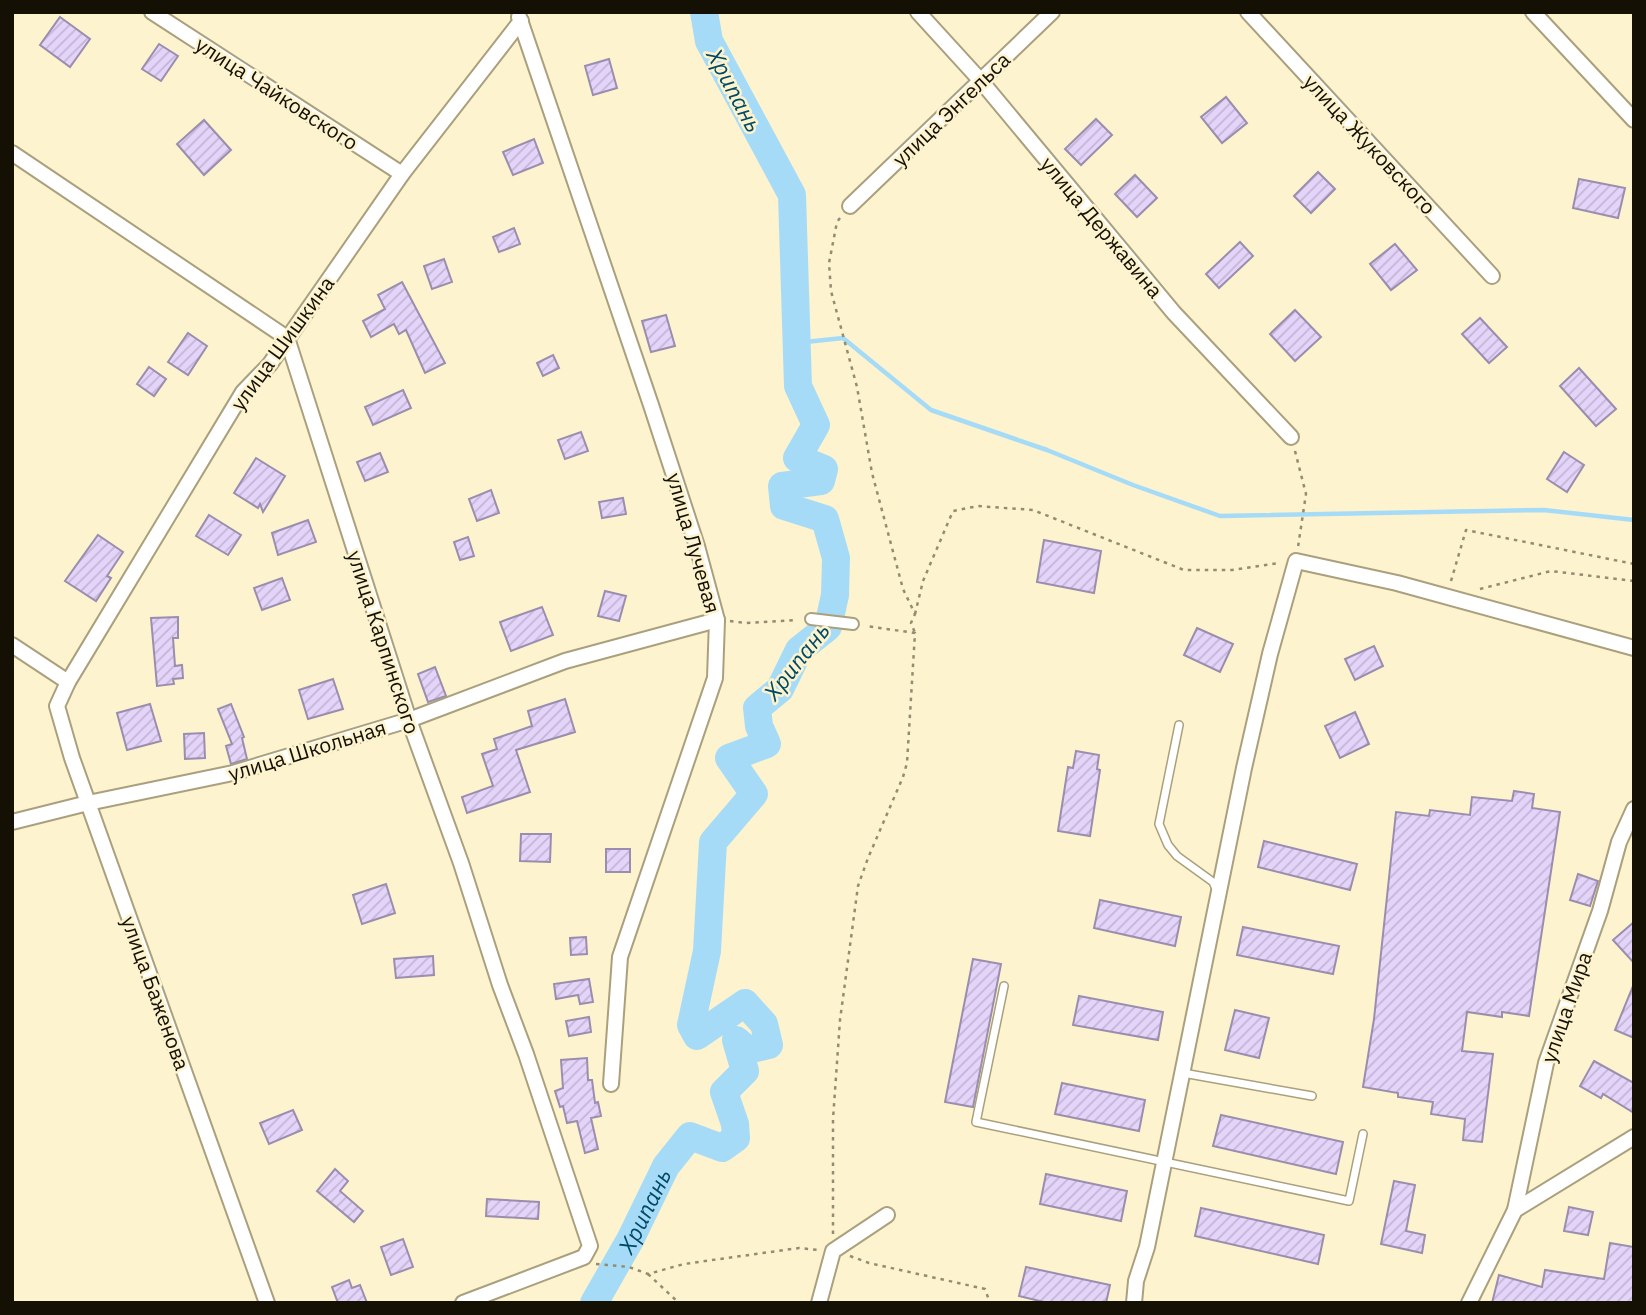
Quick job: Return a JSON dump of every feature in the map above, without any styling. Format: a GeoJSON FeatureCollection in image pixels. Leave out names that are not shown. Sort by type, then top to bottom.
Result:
{"type":"FeatureCollection","features":[{"type":"Feature","properties":{"kind":"street","name":"улица Чайковского"},"geometry":{"type":"LineString","coordinates":[[152,12],[402,174]]}},
{"type":"Feature","properties":{"kind":"street","name":"улица Державина"},"geometry":{"type":"LineString","coordinates":[[918,12],[981,81],[1174,313],[1291,437]]}},
{"type":"Feature","properties":{"kind":"street","name":"улица Энгельса"},"geometry":{"type":"LineString","coordinates":[[850,206],[1052,12]]}},
{"type":"Feature","properties":{"kind":"street","name":"улица Жуковского"},"geometry":{"type":"LineString","coordinates":[[1248,12],[1492,276]]}},
{"type":"Feature","properties":{"kind":"street"},"geometry":{"type":"LineString","coordinates":[[1532,12],[1634,120]]}},
{"type":"Feature","properties":{"kind":"street","name":"улица Шишкина"},"geometry":{"type":"LineString","coordinates":[[68,682],[243,392],[271,364],[402,174],[519,17]]}},
{"type":"Feature","properties":{"kind":"street","name":"улица Лучевая"},"geometry":{"type":"LineString","coordinates":[[519,17],[652,405],[697,546],[717,620],[715,678],[620,957],[611,1084]]}},
{"type":"Feature","properties":{"kind":"street"},"geometry":{"type":"LineString","coordinates":[[12,153],[287,338]]}},
{"type":"Feature","properties":{"kind":"street","name":"улица Карпинского"},"geometry":{"type":"LineString","coordinates":[[287,338],[409,720],[461,863],[499,985],[526,1054],[590,1246],[584,1257]]}},
{"type":"Feature","properties":{"kind":"street"},"geometry":{"type":"LineString","coordinates":[[1134,1303],[1136,1281],[1147,1247],[1244,768],[1270,654],[1296,561],[1397,583],[1634,648]]}},
{"type":"Feature","properties":{"kind":"street"},"geometry":{"type":"LineString","coordinates":[[811,619],[853,624]]}},
{"type":"Feature","properties":{"kind":"street","name":"улица Школьная"},"geometry":{"type":"LineString","coordinates":[[12,822],[233,773],[409,720],[565,661],[717,620]]}},
{"type":"Feature","properties":{"kind":"street"},"geometry":{"type":"LineString","coordinates":[[12,645],[68,682]]}},
{"type":"Feature","properties":{"kind":"street","name":"улица Баженова"},"geometry":{"type":"LineString","coordinates":[[68,682],[57,706],[88,803],[267,1303]]}},
{"type":"Feature","properties":{"kind":"street","name":"улица Мира"},"geometry":{"type":"LineString","coordinates":[[1469,1303],[1515,1210],[1546,1063],[1600,911],[1619,842],[1634,809]]}},
{"type":"Feature","properties":{"kind":"street"},"geometry":{"type":"LineString","coordinates":[[1515,1210],[1634,1137]]}},
{"type":"Feature","properties":{"kind":"street"},"geometry":{"type":"LineString","coordinates":[[819,1303],[833,1251],[887,1215]]}},
{"type":"Feature","properties":{"kind":"street"},"geometry":{"type":"LineString","coordinates":[[463,1303],[584,1257]]}},
{"type":"Feature","properties":{"kind":"lane"},"geometry":{"type":"LineString","coordinates":[[1179,725],[1159,824],[1164,840],[1173,851],[1213,882],[1219,897]]}},
{"type":"Feature","properties":{"kind":"lane"},"geometry":{"type":"LineString","coordinates":[[1004,986],[976,1122],[1349,1201],[1363,1134]]}},
{"type":"Feature","properties":{"kind":"lane"},"geometry":{"type":"LineString","coordinates":[[1183,1073],[1312,1096]]}},
{"type":"Feature","properties":{"kind":"path"},"geometry":{"type":"LineString","coordinates":[[850,206],[837,222],[829,263],[831,291],[857,387],[872,473],[904,589],[915,614]]}},
{"type":"Feature","properties":{"kind":"path"},"geometry":{"type":"LineString","coordinates":[[833,1251],[833,1119],[848,950],[858,886],[907,763],[915,634],[911,623],[923,581],[953,511],[978,506],[1033,510],[1184,570],[1232,570],[1296,561],[1306,494],[1291,437]]}},
{"type":"Feature","properties":{"kind":"path"},"geometry":{"type":"LineString","coordinates":[[1446,598],[1466,530],[1634,564]]}},
{"type":"Feature","properties":{"kind":"path"},"geometry":{"type":"LineString","coordinates":[[1472,591],[1550,571],[1634,581]]}},
{"type":"Feature","properties":{"kind":"path"},"geometry":{"type":"LineString","coordinates":[[717,620],[745,623],[811,619]]}},
{"type":"Feature","properties":{"kind":"path"},"geometry":{"type":"LineString","coordinates":[[853,624],[915,634]]}},
{"type":"Feature","properties":{"kind":"path"},"geometry":{"type":"LineString","coordinates":[[584,1257],[597,1265],[629,1267]]}},
{"type":"Feature","properties":{"kind":"path"},"geometry":{"type":"LineString","coordinates":[[648,1274],[679,1303]]}},
{"type":"Feature","properties":{"kind":"building"},"geometry":{"type":"Polygon","coordinates":[[[60,17],[90,39],[70,67],[40,45],[60,17]]]}},
{"type":"Feature","properties":{"kind":"building"},"geometry":{"type":"Polygon","coordinates":[[[159,44],[178,56],[161,81],[142,69],[159,44]]]}},
{"type":"Feature","properties":{"kind":"building"},"geometry":{"type":"Polygon","coordinates":[[[609,59],[617,88],[593,95],[585,66],[609,59]]]}},
{"type":"Feature","properties":{"kind":"building"},"geometry":{"type":"Polygon","coordinates":[[[1226,97],[1247,123],[1222,143],[1201,117],[1226,97]]]}},
{"type":"Feature","properties":{"kind":"building"},"geometry":{"type":"Polygon","coordinates":[[[1096,119],[1112,135],[1081,165],[1065,149],[1096,119]]]}},
{"type":"Feature","properties":{"kind":"building"},"geometry":{"type":"Polygon","coordinates":[[[204,120],[231,150],[204,175],[177,144],[204,120]]]}},
{"type":"Feature","properties":{"kind":"building"},"geometry":{"type":"Polygon","coordinates":[[[534,139],[543,163],[513,175],[503,152],[534,139]]]}},
{"type":"Feature","properties":{"kind":"building"},"geometry":{"type":"Polygon","coordinates":[[[1318,172],[1335,189],[1311,213],[1294,196],[1318,172]]]}},
{"type":"Feature","properties":{"kind":"building"},"geometry":{"type":"Polygon","coordinates":[[[1135,175],[1157,198],[1137,217],[1115,194],[1135,175]]]}},
{"type":"Feature","properties":{"kind":"building"},"geometry":{"type":"Polygon","coordinates":[[[1579,179],[1625,188],[1618,218],[1573,208],[1579,179]]]}},
{"type":"Feature","properties":{"kind":"building"},"geometry":{"type":"Polygon","coordinates":[[[514,228],[520,244],[499,252],[493,237],[514,228]]]}},
{"type":"Feature","properties":{"kind":"building"},"geometry":{"type":"Polygon","coordinates":[[[1240,242],[1253,256],[1219,288],[1206,274],[1240,242]]]}},
{"type":"Feature","properties":{"kind":"building"},"geometry":{"type":"Polygon","coordinates":[[[1395,244],[1417,270],[1391,290],[1370,264],[1395,244]]]}},
{"type":"Feature","properties":{"kind":"building"},"geometry":{"type":"Polygon","coordinates":[[[444,259],[452,282],[432,289],[424,266],[444,259]]]}},
{"type":"Feature","properties":{"kind":"building"},"geometry":{"type":"Polygon","coordinates":[[[402,282],[445,363],[425,373],[406,330],[399,334],[394,324],[371,337],[363,321],[385,309],[378,295],[402,282]]]}},
{"type":"Feature","properties":{"kind":"building"},"geometry":{"type":"Polygon","coordinates":[[[1295,310],[1321,337],[1295,361],[1270,334],[1295,310]]]}},
{"type":"Feature","properties":{"kind":"building"},"geometry":{"type":"Polygon","coordinates":[[[666,315],[675,346],[651,352],[642,321],[666,315]]]}},
{"type":"Feature","properties":{"kind":"building"},"geometry":{"type":"Polygon","coordinates":[[[1480,318],[1507,347],[1489,363],[1462,334],[1480,318]]]}},
{"type":"Feature","properties":{"kind":"building"},"geometry":{"type":"Polygon","coordinates":[[[188,333],[207,346],[188,375],[168,362],[188,333]]]}},
{"type":"Feature","properties":{"kind":"building"},"geometry":{"type":"Polygon","coordinates":[[[553,355],[559,368],[543,376],[537,363],[553,355]]]}},
{"type":"Feature","properties":{"kind":"building"},"geometry":{"type":"Polygon","coordinates":[[[149,367],[166,379],[154,396],[137,384],[149,367]]]}},
{"type":"Feature","properties":{"kind":"building"},"geometry":{"type":"Polygon","coordinates":[[[1579,368],[1616,409],[1596,426],[1560,386],[1579,368]]]}},
{"type":"Feature","properties":{"kind":"building"},"geometry":{"type":"Polygon","coordinates":[[[403,390],[411,408],[373,425],[365,407],[403,390]]]}},
{"type":"Feature","properties":{"kind":"building"},"geometry":{"type":"Polygon","coordinates":[[[581,432],[588,451],[565,459],[558,440],[581,432]]]}},
{"type":"Feature","properties":{"kind":"building"},"geometry":{"type":"Polygon","coordinates":[[[1564,452],[1584,465],[1567,492],[1547,479],[1564,452]]]}},
{"type":"Feature","properties":{"kind":"building"},"geometry":{"type":"Polygon","coordinates":[[[380,453],[388,472],[365,481],[357,462],[380,453]]]}},
{"type":"Feature","properties":{"kind":"building"},"geometry":{"type":"Polygon","coordinates":[[[256,458],[285,476],[263,512],[260,504],[258,508],[234,493],[256,458]]]}},
{"type":"Feature","properties":{"kind":"building"},"geometry":{"type":"Polygon","coordinates":[[[491,490],[499,513],[477,521],[469,499],[491,490]]]}},
{"type":"Feature","properties":{"kind":"building"},"geometry":{"type":"Polygon","coordinates":[[[623,498],[626,514],[602,518],[599,502],[623,498]]]}},
{"type":"Feature","properties":{"kind":"building"},"geometry":{"type":"Polygon","coordinates":[[[209,515],[241,535],[228,555],[196,536],[209,515]]]}},
{"type":"Feature","properties":{"kind":"building"},"geometry":{"type":"Polygon","coordinates":[[[308,520],[316,542],[278,555],[272,533],[308,520]]]}},
{"type":"Feature","properties":{"kind":"building"},"geometry":{"type":"Polygon","coordinates":[[[98,535],[123,552],[107,576],[111,578],[96,601],[65,581],[98,535]]]}},
{"type":"Feature","properties":{"kind":"building"},"geometry":{"type":"Polygon","coordinates":[[[468,537],[474,556],[460,560],[454,542],[468,537]]]}},
{"type":"Feature","properties":{"kind":"building"},"geometry":{"type":"Polygon","coordinates":[[[1044,540],[1101,551],[1094,593],[1037,582],[1044,540]]]}},
{"type":"Feature","properties":{"kind":"building"},"geometry":{"type":"Polygon","coordinates":[[[282,578],[290,600],[262,610],[254,588],[282,578]]]}},
{"type":"Feature","properties":{"kind":"building"},"geometry":{"type":"Polygon","coordinates":[[[605,591],[626,596],[619,621],[598,616],[605,591]]]}},
{"type":"Feature","properties":{"kind":"building"},"geometry":{"type":"Polygon","coordinates":[[[542,607],[553,635],[511,651],[500,622],[542,607]]]}},
{"type":"Feature","properties":{"kind":"building"},"geometry":{"type":"Polygon","coordinates":[[[178,617],[178,638],[173,638],[175,666],[182,665],[183,678],[173,679],[174,684],[157,686],[151,618],[178,617]]]}},
{"type":"Feature","properties":{"kind":"building"},"geometry":{"type":"Polygon","coordinates":[[[1197,628],[1233,644],[1220,672],[1184,655],[1197,628]]]}},
{"type":"Feature","properties":{"kind":"building"},"geometry":{"type":"Polygon","coordinates":[[[1374,646],[1383,666],[1355,680],[1345,659],[1374,646]]]}},
{"type":"Feature","properties":{"kind":"building"},"geometry":{"type":"Polygon","coordinates":[[[435,667],[446,696],[428,702],[418,674],[435,667]]]}},
{"type":"Feature","properties":{"kind":"building"},"geometry":{"type":"Polygon","coordinates":[[[333,679],[343,709],[308,719],[299,690],[333,679]]]}},
{"type":"Feature","properties":{"kind":"building"},"geometry":{"type":"Polygon","coordinates":[[[565,699],[575,732],[516,750],[530,792],[467,813],[462,797],[493,786],[482,754],[497,749],[494,739],[532,726],[528,711],[565,699]]]}},
{"type":"Feature","properties":{"kind":"building"},"geometry":{"type":"Polygon","coordinates":[[[150,704],[161,741],[127,750],[117,713],[150,704]]]}},
{"type":"Feature","properties":{"kind":"building"},"geometry":{"type":"Polygon","coordinates":[[[231,704],[244,737],[242,738],[247,759],[231,764],[226,746],[232,744],[218,709],[231,704]]]}},
{"type":"Feature","properties":{"kind":"building"},"geometry":{"type":"Polygon","coordinates":[[[1355,712],[1369,744],[1340,758],[1325,726],[1355,712]]]}},
{"type":"Feature","properties":{"kind":"building"},"geometry":{"type":"Polygon","coordinates":[[[204,733],[205,758],[185,759],[184,734],[204,733]]]}},
{"type":"Feature","properties":{"kind":"building"},"geometry":{"type":"Polygon","coordinates":[[[1076,751],[1099,755],[1097,769],[1100,770],[1090,836],[1058,831],[1068,767],[1073,768],[1076,751]]]}},
{"type":"Feature","properties":{"kind":"building"},"geometry":{"type":"Polygon","coordinates":[[[1514,791],[1534,794],[1532,808],[1560,812],[1529,1016],[1502,1012],[1502,1017],[1467,1012],[1462,1051],[1493,1054],[1482,1142],[1463,1140],[1465,1119],[1431,1114],[1433,1102],[1398,1097],[1398,1093],[1363,1087],[1374,1019],[1396,812],[1429,816],[1430,810],[1470,815],[1472,797],[1512,801],[1514,791]]]}},
{"type":"Feature","properties":{"kind":"building"},"geometry":{"type":"Polygon","coordinates":[[[521,834],[551,834],[550,862],[520,861],[521,834]]]}},
{"type":"Feature","properties":{"kind":"building"},"geometry":{"type":"Polygon","coordinates":[[[1264,841],[1357,864],[1350,890],[1258,867],[1264,841]]]}},
{"type":"Feature","properties":{"kind":"building"},"geometry":{"type":"Polygon","coordinates":[[[606,849],[630,849],[630,872],[606,872],[606,849]]]}},
{"type":"Feature","properties":{"kind":"building"},"geometry":{"type":"Polygon","coordinates":[[[1578,874],[1598,881],[1590,906],[1570,900],[1578,874]]]}},
{"type":"Feature","properties":{"kind":"building"},"geometry":{"type":"Polygon","coordinates":[[[386,884],[395,913],[362,924],[353,895],[386,884]]]}},
{"type":"Feature","properties":{"kind":"building"},"geometry":{"type":"Polygon","coordinates":[[[1100,900],[1181,917],[1175,946],[1094,928],[1100,900]]]}},
{"type":"Feature","properties":{"kind":"building"},"geometry":{"type":"Polygon","coordinates":[[[1634,922],[1634,963],[1613,940],[1634,922]]]}},
{"type":"Feature","properties":{"kind":"building"},"geometry":{"type":"Polygon","coordinates":[[[1243,927],[1339,946],[1333,974],[1237,955],[1243,927]]]}},
{"type":"Feature","properties":{"kind":"building"},"geometry":{"type":"Polygon","coordinates":[[[586,937],[587,954],[571,955],[570,938],[586,937]]]}},
{"type":"Feature","properties":{"kind":"building"},"geometry":{"type":"Polygon","coordinates":[[[433,956],[434,975],[396,978],[394,959],[433,956]]]}},
{"type":"Feature","properties":{"kind":"building"},"geometry":{"type":"Polygon","coordinates":[[[973,959],[1001,964],[973,1107],[945,1102],[973,959]]]}},
{"type":"Feature","properties":{"kind":"building"},"geometry":{"type":"Polygon","coordinates":[[[589,979],[593,1002],[580,1004],[578,995],[556,999],[554,984],[589,979]]]}},
{"type":"Feature","properties":{"kind":"building"},"geometry":{"type":"Polygon","coordinates":[[[1634,986],[1634,1038],[1615,1030],[1634,986]]]}},
{"type":"Feature","properties":{"kind":"building"},"geometry":{"type":"Polygon","coordinates":[[[1079,996],[1163,1012],[1158,1040],[1073,1025],[1079,996]]]}},
{"type":"Feature","properties":{"kind":"building"},"geometry":{"type":"Polygon","coordinates":[[[1235,1010],[1269,1018],[1259,1058],[1225,1050],[1235,1010]]]}},
{"type":"Feature","properties":{"kind":"building"},"geometry":{"type":"Polygon","coordinates":[[[589,1017],[591,1032],[569,1036],[566,1021],[589,1017]]]}},
{"type":"Feature","properties":{"kind":"building"},"geometry":{"type":"Polygon","coordinates":[[[587,1058],[588,1080],[592,1080],[595,1103],[598,1102],[601,1116],[591,1118],[598,1149],[585,1153],[577,1121],[567,1123],[563,1106],[560,1107],[555,1091],[563,1088],[561,1060],[587,1058]]]}},
{"type":"Feature","properties":{"kind":"building"},"geometry":{"type":"Polygon","coordinates":[[[1594,1061],[1634,1083],[1634,1113],[1603,1094],[1601,1098],[1580,1086],[1594,1061]]]}},
{"type":"Feature","properties":{"kind":"building"},"geometry":{"type":"Polygon","coordinates":[[[1062,1083],[1145,1100],[1139,1131],[1055,1114],[1062,1083]]]}},
{"type":"Feature","properties":{"kind":"building"},"geometry":{"type":"Polygon","coordinates":[[[293,1110],[302,1130],[269,1144],[260,1123],[293,1110]]]}},
{"type":"Feature","properties":{"kind":"building"},"geometry":{"type":"Polygon","coordinates":[[[1221,1115],[1343,1142],[1336,1174],[1213,1146],[1221,1115]]]}},
{"type":"Feature","properties":{"kind":"building"},"geometry":{"type":"Polygon","coordinates":[[[335,1169],[348,1181],[340,1191],[363,1211],[354,1222],[317,1191],[335,1169]]]}},
{"type":"Feature","properties":{"kind":"building"},"geometry":{"type":"Polygon","coordinates":[[[1046,1174],[1127,1191],[1121,1221],[1040,1204],[1046,1174]]]}},
{"type":"Feature","properties":{"kind":"building"},"geometry":{"type":"Polygon","coordinates":[[[1394,1181],[1415,1185],[1406,1231],[1425,1235],[1422,1253],[1381,1244],[1394,1181]]]}},
{"type":"Feature","properties":{"kind":"building"},"geometry":{"type":"Polygon","coordinates":[[[487,1199],[539,1202],[538,1219],[486,1216],[487,1199]]]}},
{"type":"Feature","properties":{"kind":"building"},"geometry":{"type":"Polygon","coordinates":[[[1569,1207],[1593,1212],[1588,1235],[1564,1231],[1569,1207]]]}},
{"type":"Feature","properties":{"kind":"building"},"geometry":{"type":"Polygon","coordinates":[[[1201,1208],[1324,1235],[1318,1264],[1195,1236],[1201,1208]]]}},
{"type":"Feature","properties":{"kind":"building"},"geometry":{"type":"Polygon","coordinates":[[[403,1239],[413,1267],[391,1275],[381,1247],[403,1239]]]}},
{"type":"Feature","properties":{"kind":"building"},"geometry":{"type":"Polygon","coordinates":[[[1610,1243],[1634,1247],[1634,1303],[1492,1303],[1499,1275],[1542,1287],[1545,1270],[1604,1279],[1610,1243]]]}},
{"type":"Feature","properties":{"kind":"building"},"geometry":{"type":"Polygon","coordinates":[[[1026,1267],[1110,1285],[1106,1303],[1048,1303],[1019,1296],[1026,1267]]]}},
{"type":"Feature","properties":{"kind":"building"},"geometry":{"type":"Polygon","coordinates":[[[349,1280],[352,1288],[360,1285],[367,1303],[338,1303],[332,1287],[349,1280]]]}},
{"type":"Feature","properties":{"kind":"waterway","name":"Хрипань"},"geometry":{"type":"LineString","coordinates":[[594,1303],[630,1240],[666,1166],[690,1136],[722,1148],[736,1138],[735,1124],[724,1092],[745,1071],[736,1040],[748,1050],[769,1045],[764,1024],[745,1003],[697,1036],[691,1025],[707,951],[713,842],[754,794],[729,758],[767,744],[759,726],[757,708],[780,689],[799,650],[828,627],[835,595],[836,558],[825,519],[784,506],[782,486],[821,481],[824,469],[797,458],[816,425],[798,386],[792,195],[709,41],[704,12]]}},
{"type":"Feature","properties":{"kind":"waterway"},"geometry":{"type":"LineString","coordinates":[[796,343],[843,338],[931,410],[1047,450],[1220,516],[1544,510],[1634,520]]}}]}
